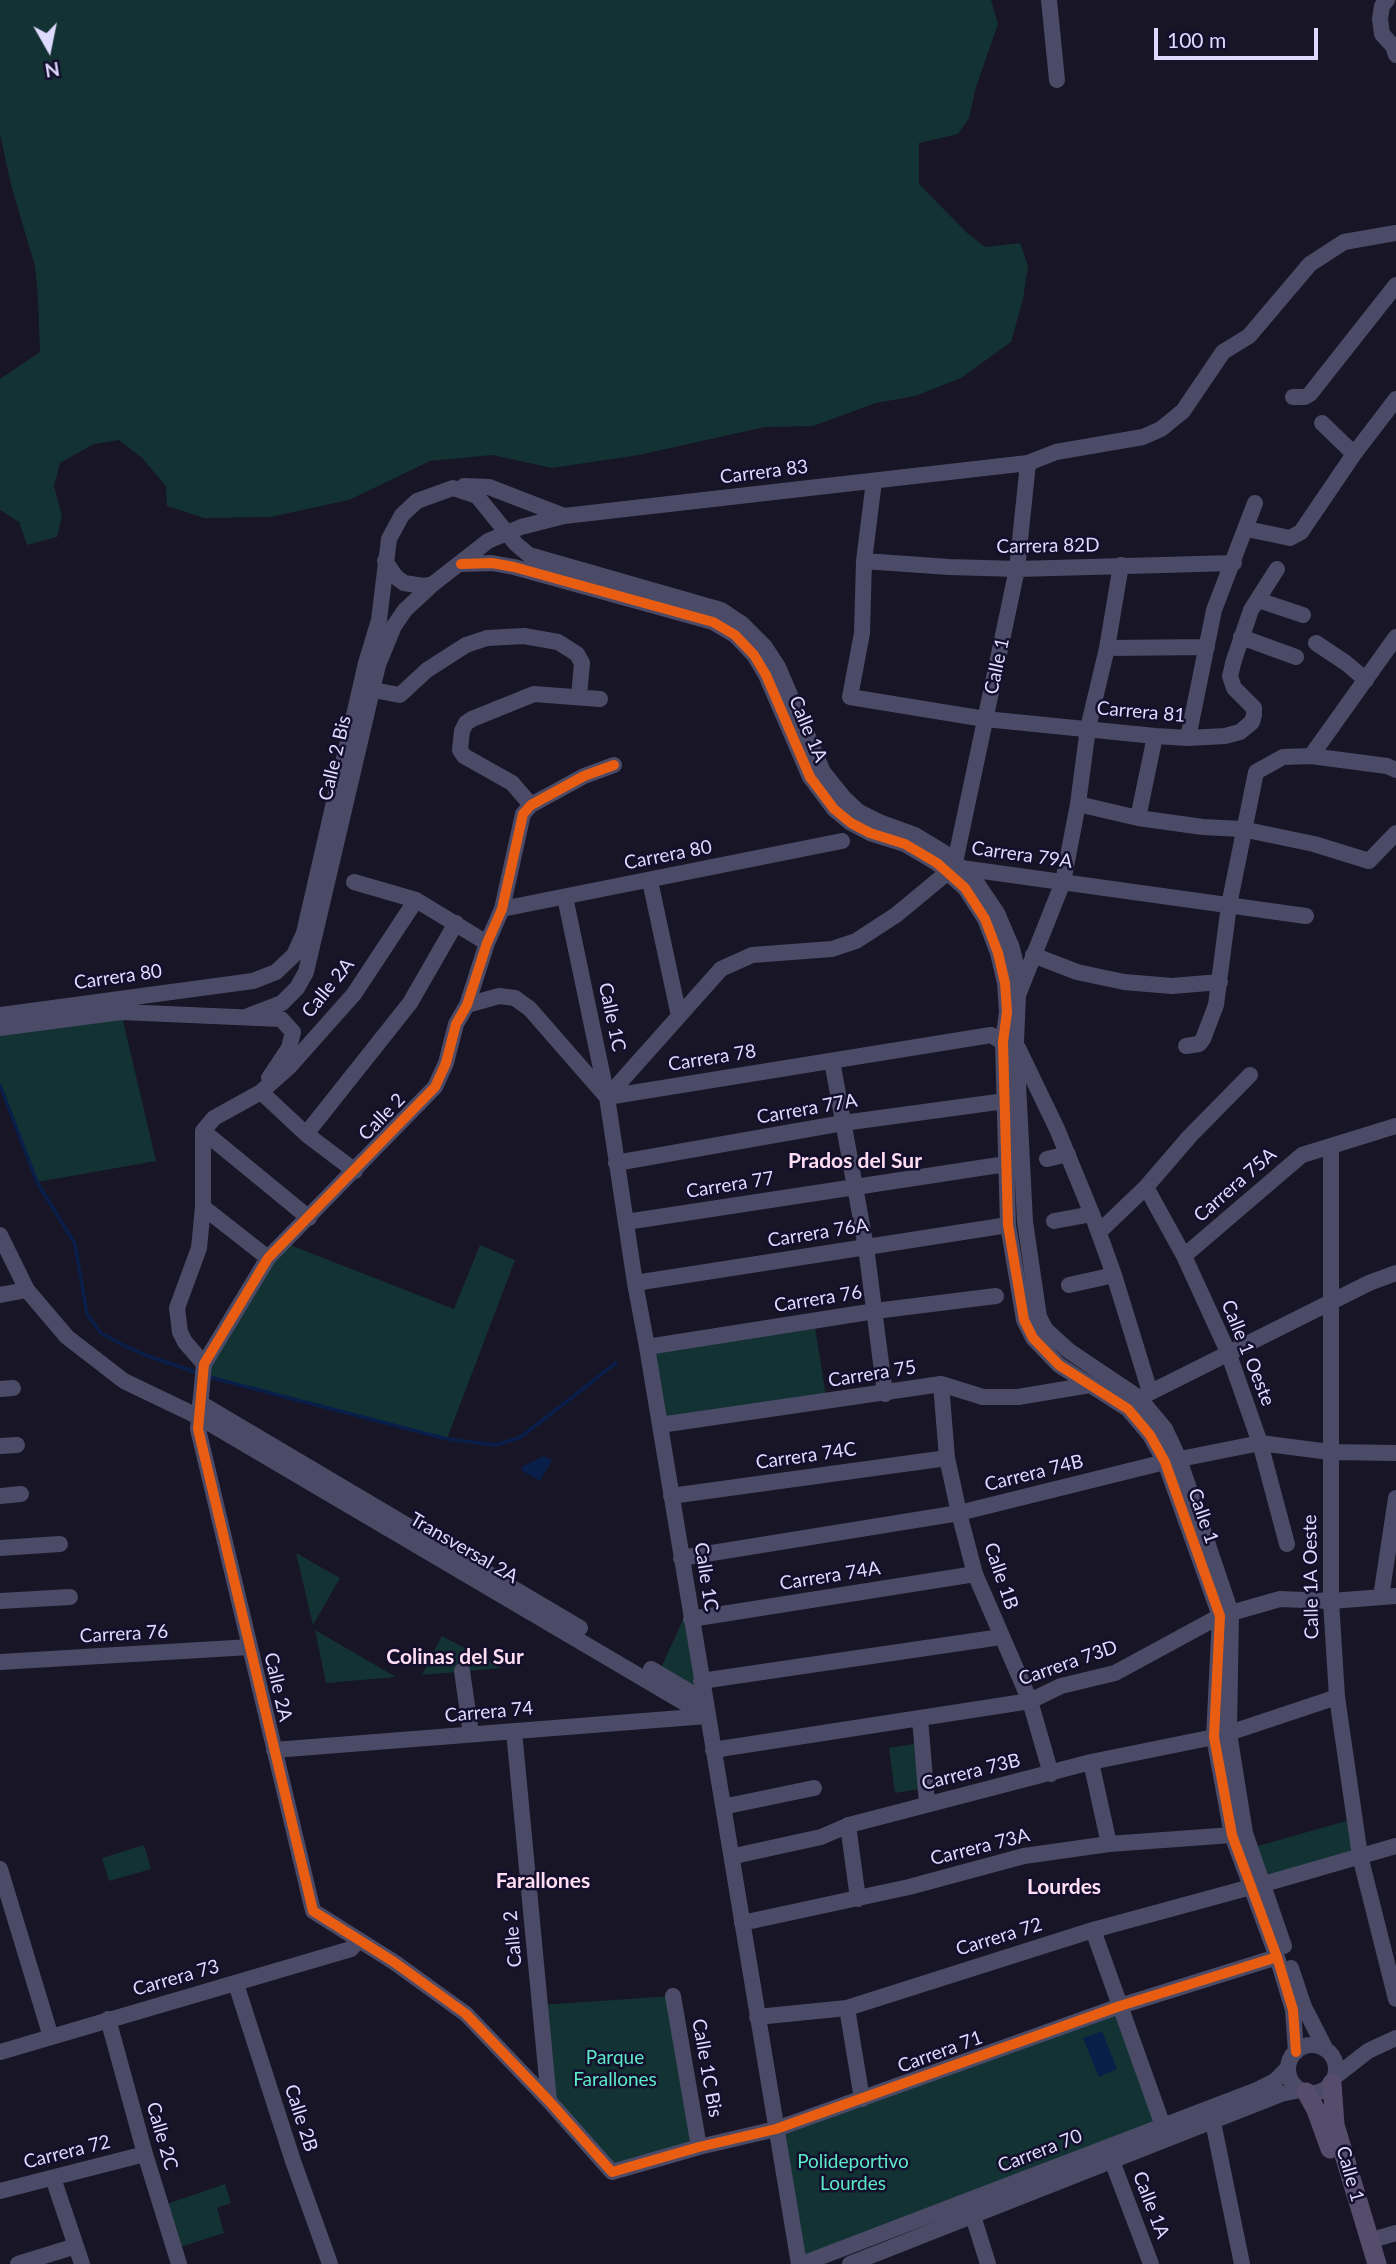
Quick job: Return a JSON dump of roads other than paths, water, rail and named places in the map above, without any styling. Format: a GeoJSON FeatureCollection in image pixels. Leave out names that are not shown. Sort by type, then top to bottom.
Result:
{"type":"FeatureCollection","features":[{"type":"Feature","properties":{"kind":"main road","name":"Calle 1"},"geometry":{"type":"LineString","coordinates":[[1334,2080],[1335,2125],[1377,2264]]}},
{"type":"Feature","properties":{"kind":"main road","name":"Calle 1"},"geometry":{"type":"LineString","coordinates":[[1303,2091],[1323,2128],[1363,2264]]}},
{"type":"Feature","properties":{"kind":"street"},"geometry":{"type":"LineString","coordinates":[[1049,0],[1057,80]]}},
{"type":"Feature","properties":{"kind":"street"},"geometry":{"type":"LineString","coordinates":[[1387,0],[1382,6],[1382,34],[1393,46],[1396,55]]}},
{"type":"Feature","properties":{"kind":"street","name":"Carrera 83"},"geometry":{"type":"LineString","coordinates":[[508,533],[564,516],[1028,463],[1056,452],[1143,436],[1161,429],[1183,411],[1223,352],[1249,336],[1310,264],[1344,242],[1396,233]]}},
{"type":"Feature","properties":{"kind":"street"},"geometry":{"type":"LineString","coordinates":[[1293,397],[1310,394],[1396,285]]}},
{"type":"Feature","properties":{"kind":"street"},"geometry":{"type":"LineString","coordinates":[[1247,529],[1290,538],[1301,532],[1354,454],[1396,399]]}},
{"type":"Feature","properties":{"kind":"street"},"geometry":{"type":"LineString","coordinates":[[1322,423],[1354,454]]}},
{"type":"Feature","properties":{"kind":"street","name":"Calle 1"},"geometry":{"type":"LineString","coordinates":[[1028,463],[1017,569],[985,719],[948,870],[977,924],[990,957],[997,1002],[997,1028],[1046,1104],[1099,1232],[1114,1275],[1144,1395],[1165,1429],[1172,1461],[1225,1615],[1221,1735],[1232,1836],[1257,1885],[1304,2007],[1326,2049]]}},
{"type":"Feature","properties":{"kind":"street"},"geometry":{"type":"LineString","coordinates":[[864,561],[874,481]]}},
{"type":"Feature","properties":{"kind":"street","name":"Calle 2 Bis"},"geometry":{"type":"LineString","coordinates":[[304,933],[366,663],[379,620],[385,561],[393,527],[417,501],[453,488],[471,485],[489,487],[564,516]]}},
{"type":"Feature","properties":{"kind":"street","name":"Calle 1A"},"geometry":{"type":"LineString","coordinates":[[453,488],[477,496],[522,551],[539,560],[721,610],[742,624],[765,647],[778,667],[823,772],[874,828]]}},
{"type":"Feature","properties":{"kind":"street"},"geometry":{"type":"LineString","coordinates":[[1188,738],[1214,610],[1255,503]]}},
{"type":"Feature","properties":{"kind":"street","name":"Calle 2 Bis"},"geometry":{"type":"LineString","coordinates":[[248,1016],[282,1003],[297,988],[306,972],[378,665],[394,626],[405,610],[433,584],[488,541],[508,533]]}},
{"type":"Feature","properties":{"kind":"street"},"geometry":{"type":"LineString","coordinates":[[385,561],[396,577],[404,583],[414,586],[433,584]]}},
{"type":"Feature","properties":{"kind":"street","name":"Carrera 82D"},"geometry":{"type":"LineString","coordinates":[[864,561],[1017,569],[1234,563]]}},
{"type":"Feature","properties":{"kind":"street","name":"Carrera 81"},"geometry":{"type":"LineString","coordinates":[[864,561],[862,633],[850,697],[985,719],[1188,738],[1224,736],[1240,732],[1252,722],[1254,708],[1234,688],[1230,676],[1241,637],[1258,600],[1277,569]]}},
{"type":"Feature","properties":{"kind":"street","name":"Calle 1A"},"geometry":{"type":"LineString","coordinates":[[461,564],[492,563],[514,567],[713,622],[735,635],[754,656],[765,675],[810,777],[834,809],[851,823],[874,828],[937,863],[965,888],[1017,970],[1018,995]]}},
{"type":"Feature","properties":{"kind":"street","name":"Calle 1"},"geometry":{"type":"LineString","coordinates":[[1121,565],[1107,649],[1088,728],[1078,804],[1063,882],[1033,955],[1003,1040],[1039,1317],[1055,1339],[1144,1395]]}},
{"type":"Feature","properties":{"kind":"street"},"geometry":{"type":"LineString","coordinates":[[1258,600],[1303,615]]}},
{"type":"Feature","properties":{"kind":"street"},"geometry":{"type":"LineString","coordinates":[[373,690],[400,695],[427,670],[466,645],[487,638],[524,636],[558,642],[577,654],[582,663],[579,697]]}},
{"type":"Feature","properties":{"kind":"street"},"geometry":{"type":"LineString","coordinates":[[1241,637],[1296,657]]}},
{"type":"Feature","properties":{"kind":"street"},"geometry":{"type":"LineString","coordinates":[[1311,756],[1396,637]]}},
{"type":"Feature","properties":{"kind":"street"},"geometry":{"type":"LineString","coordinates":[[1316,643],[1366,680]]}},
{"type":"Feature","properties":{"kind":"street"},"geometry":{"type":"LineString","coordinates":[[1107,649],[1207,647]]}},
{"type":"Feature","properties":{"kind":"street"},"geometry":{"type":"LineString","coordinates":[[600,699],[534,694],[466,723],[462,731],[460,750],[464,756],[512,783],[531,805],[584,776],[614,765]]}},
{"type":"Feature","properties":{"kind":"street"},"geometry":{"type":"LineString","coordinates":[[1138,818],[1155,736]]}},
{"type":"Feature","properties":{"kind":"street"},"geometry":{"type":"LineString","coordinates":[[1186,1046],[1199,1044],[1203,1039],[1216,1004],[1242,829],[1256,772],[1283,757],[1311,756],[1387,766],[1396,770]]}},
{"type":"Feature","properties":{"kind":"street"},"geometry":{"type":"LineString","coordinates":[[1078,804],[1138,818],[1203,827],[1242,829],[1314,844],[1369,861],[1396,833]]}},
{"type":"Feature","properties":{"kind":"street","name":"Calle 2"},"geometry":{"type":"LineString","coordinates":[[200,1410],[200,1383],[204,1364],[268,1258],[435,1087],[446,1063],[456,1024],[467,1004],[487,943],[502,909],[523,814],[531,805]]}},
{"type":"Feature","properties":{"kind":"street","name":"Carrera 80"},"geometry":{"type":"LineString","coordinates":[[502,909],[842,841]]}},
{"type":"Feature","properties":{"kind":"street"},"geometry":{"type":"LineString","coordinates":[[467,1004],[499,996],[515,998],[530,1009],[607,1097],[721,969],[752,955],[832,949],[856,941],[895,915],[948,870]]}},
{"type":"Feature","properties":{"kind":"street","name":"Carrera 79A"},"geometry":{"type":"LineString","coordinates":[[948,870],[1063,882],[1306,916]]}},
{"type":"Feature","properties":{"kind":"street"},"geometry":{"type":"LineString","coordinates":[[650,881],[679,1016]]}},
{"type":"Feature","properties":{"kind":"street"},"geometry":{"type":"LineString","coordinates":[[354,882],[416,900],[487,943]]}},
{"type":"Feature","properties":{"kind":"street","name":"Calle 1C"},"geometry":{"type":"LineString","coordinates":[[565,897],[607,1097],[701,1681],[718,1749],[746,1922],[757,2017],[797,2261]]}},
{"type":"Feature","properties":{"kind":"street","name":"Calle 2A"},"geometry":{"type":"LineString","coordinates":[[203,1131],[214,1118],[261,1092],[290,1066],[355,994],[416,900]]}},
{"type":"Feature","properties":{"kind":"street"},"geometry":{"type":"LineString","coordinates":[[306,1133],[411,1003],[456,923]]}},
{"type":"Feature","properties":{"kind":"street","name":"Carrera 80"},"geometry":{"type":"LineString","coordinates":[[0,1015],[253,981],[276,972],[286,964],[294,955],[304,933]]}},
{"type":"Feature","properties":{"kind":"street","name":"Calle 1A"},"geometry":{"type":"LineString","coordinates":[[1003,1040],[1007,1012],[1005,951]]}},
{"type":"Feature","properties":{"kind":"street"},"geometry":{"type":"LineString","coordinates":[[1033,955],[1077,972],[1124,982],[1172,986],[1220,982]]}},
{"type":"Feature","properties":{"kind":"street","name":"Carrera 80"},"geometry":{"type":"LineString","coordinates":[[0,1028],[121,1012],[248,1016]]}},
{"type":"Feature","properties":{"kind":"street","name":"Calle 2A"},"geometry":{"type":"LineString","coordinates":[[248,1016],[281,1019],[293,1032],[289,1048],[261,1092]]}},
{"type":"Feature","properties":{"kind":"street","name":"Carrera 78"},"geometry":{"type":"LineString","coordinates":[[607,1097],[832,1060],[1003,1040]]}},
{"type":"Feature","properties":{"kind":"street"},"geometry":{"type":"LineString","coordinates":[[832,1060],[866,1247],[885,1394]]}},
{"type":"Feature","properties":{"kind":"street"},"geometry":{"type":"LineString","coordinates":[[1099,1232],[1250,1075]]}},
{"type":"Feature","properties":{"kind":"street"},"geometry":{"type":"LineString","coordinates":[[261,1092],[306,1133],[355,1171]]}},
{"type":"Feature","properties":{"kind":"street","name":"Calle 1"},"geometry":{"type":"LineString","coordinates":[[1012,1101],[1006,1164],[1008,1225],[1021,1307],[1033,1338],[1059,1365],[1128,1409],[1172,1461]]}},
{"type":"Feature","properties":{"kind":"street","name":"Carrera 77A"},"geometry":{"type":"LineString","coordinates":[[616,1163],[843,1123],[1012,1101],[1046,1104]]}},
{"type":"Feature","properties":{"kind":"street","name":"Carrera 75A"},"geometry":{"type":"LineString","coordinates":[[1184,1256],[1302,1155],[1396,1126]]}},
{"type":"Feature","properties":{"kind":"street"},"geometry":{"type":"LineString","coordinates":[[203,1131],[203,1207],[199,1248],[177,1308],[180,1332],[204,1364]]}},
{"type":"Feature","properties":{"kind":"street"},"geometry":{"type":"LineString","coordinates":[[203,1131],[309,1218]]}},
{"type":"Feature","properties":{"kind":"street","name":"Calle 1A Oeste"},"geometry":{"type":"LineString","coordinates":[[1331,1148],[1331,1601],[1337,1698],[1360,1856],[1396,1999]]}},
{"type":"Feature","properties":{"kind":"street"},"geometry":{"type":"LineString","coordinates":[[1047,1159],[1068,1154]]}},
{"type":"Feature","properties":{"kind":"street","name":"Carrera 77"},"geometry":{"type":"LineString","coordinates":[[626,1222],[1006,1164]]}},
{"type":"Feature","properties":{"kind":"street","name":"Calle 1 Oeste"},"geometry":{"type":"LineString","coordinates":[[1146,1186],[1184,1256],[1228,1352],[1260,1443],[1287,1544]]}},
{"type":"Feature","properties":{"kind":"street"},"geometry":{"type":"LineString","coordinates":[[203,1207],[268,1258]]}},
{"type":"Feature","properties":{"kind":"street"},"geometry":{"type":"LineString","coordinates":[[1054,1221],[1092,1214]]}},
{"type":"Feature","properties":{"kind":"street","name":"Carrera 76A"},"geometry":{"type":"LineString","coordinates":[[635,1283],[1008,1225]]}},
{"type":"Feature","properties":{"kind":"street"},"geometry":{"type":"LineString","coordinates":[[0,1235],[27,1290],[67,1337],[124,1381],[200,1410]]}},
{"type":"Feature","properties":{"kind":"street"},"geometry":{"type":"LineString","coordinates":[[1144,1395],[1331,1304],[1368,1283],[1396,1273]]}},
{"type":"Feature","properties":{"kind":"street"},"geometry":{"type":"LineString","coordinates":[[1069,1284],[1114,1275]]}},
{"type":"Feature","properties":{"kind":"street"},"geometry":{"type":"LineString","coordinates":[[0,1295],[27,1290]]}},
{"type":"Feature","properties":{"kind":"street","name":"Carrera 76"},"geometry":{"type":"LineString","coordinates":[[648,1347],[874,1311],[996,1296]]}},
{"type":"Feature","properties":{"kind":"street","name":"Carrera 75"},"geometry":{"type":"LineString","coordinates":[[660,1425],[941,1384],[983,1396],[1017,1397],[1090,1385]]}},
{"type":"Feature","properties":{"kind":"street","name":"Calle 1B"},"geometry":{"type":"LineString","coordinates":[[941,1384],[947,1458],[975,1574],[1030,1701],[1051,1774]]}},
{"type":"Feature","properties":{"kind":"street","name":"Calle 2A"},"geometry":{"type":"LineString","coordinates":[[200,1410],[198,1429],[313,1911],[466,2014],[612,2172]]}},
{"type":"Feature","properties":{"kind":"street","name":"Transversal 2A"},"geometry":{"type":"LineString","coordinates":[[200,1410],[706,1708]]}},
{"type":"Feature","properties":{"kind":"street","name":"Carrera 74B"},"geometry":{"type":"LineString","coordinates":[[681,1558],[959,1513],[1172,1461],[1260,1443],[1330,1452],[1396,1453]]}},
{"type":"Feature","properties":{"kind":"street"},"geometry":{"type":"LineString","coordinates":[[0,1446],[18,1445]]}},
{"type":"Feature","properties":{"kind":"street","name":"Carrera 74C"},"geometry":{"type":"LineString","coordinates":[[671,1496],[947,1458]]}},
{"type":"Feature","properties":{"kind":"street"},"geometry":{"type":"LineString","coordinates":[[0,1496],[21,1494]]}},
{"type":"Feature","properties":{"kind":"street"},"geometry":{"type":"LineString","coordinates":[[1389,1596],[1396,1498]]}},
{"type":"Feature","properties":{"kind":"street"},"geometry":{"type":"LineString","coordinates":[[0,1548],[60,1544]]}},
{"type":"Feature","properties":{"kind":"street","name":"Carrera 74A"},"geometry":{"type":"LineString","coordinates":[[691,1619],[975,1574]]}},
{"type":"Feature","properties":{"kind":"street","name":"Carrera 73D"},"geometry":{"type":"LineString","coordinates":[[718,1749],[1030,1701],[1061,1686],[1115,1673],[1225,1615],[1280,1599],[1331,1601],[1389,1596]]}},
{"type":"Feature","properties":{"kind":"street"},"geometry":{"type":"LineString","coordinates":[[0,1601],[70,1597]]}},
{"type":"Feature","properties":{"kind":"street"},"geometry":{"type":"LineString","coordinates":[[701,1681],[1001,1637]]}},
{"type":"Feature","properties":{"kind":"street","name":"Carrera 76"},"geometry":{"type":"LineString","coordinates":[[0,1662],[250,1647]]}},
{"type":"Feature","properties":{"kind":"street"},"geometry":{"type":"LineString","coordinates":[[463,1671],[471,1734]]}},
{"type":"Feature","properties":{"kind":"street","name":"Carrera 73B"},"geometry":{"type":"LineString","coordinates":[[739,1855],[821,1837],[848,1825],[1091,1762],[1221,1735],[1337,1698]]}},
{"type":"Feature","properties":{"kind":"street","name":"Carrera 74"},"geometry":{"type":"LineString","coordinates":[[274,1750],[514,1731],[706,1708]]}},
{"type":"Feature","properties":{"kind":"street"},"geometry":{"type":"LineString","coordinates":[[919,1717],[927,1804]]}},
{"type":"Feature","properties":{"kind":"street","name":"Calle 2"},"geometry":{"type":"LineString","coordinates":[[514,1731],[549,2101]]}},
{"type":"Feature","properties":{"kind":"street","name":"Calle 1"},"geometry":{"type":"LineString","coordinates":[[1221,1735],[1257,1885],[1293,2010],[1296,2052]]}},
{"type":"Feature","properties":{"kind":"street"},"geometry":{"type":"LineString","coordinates":[[718,1749],[732,1805],[746,1922]]}},
{"type":"Feature","properties":{"kind":"street"},"geometry":{"type":"LineString","coordinates":[[1091,1762],[1109,1844]]}},
{"type":"Feature","properties":{"kind":"street"},"geometry":{"type":"LineString","coordinates":[[732,1805],[814,1788]]}},
{"type":"Feature","properties":{"kind":"street"},"geometry":{"type":"LineString","coordinates":[[848,1825],[858,1899]]}},
{"type":"Feature","properties":{"kind":"street","name":"Carrera 73A"},"geometry":{"type":"LineString","coordinates":[[746,1922],[909,1887],[1024,1856],[1109,1844],[1232,1836]]}},
{"type":"Feature","properties":{"kind":"street","name":"Carrera 72"},"geometry":{"type":"LineString","coordinates":[[757,2017],[847,2008],[1093,1930],[1396,1846]]}},
{"type":"Feature","properties":{"kind":"street"},"geometry":{"type":"LineString","coordinates":[[0,1869],[51,2037]]}},
{"type":"Feature","properties":{"kind":"street"},"geometry":{"type":"LineString","coordinates":[[1093,1930],[1163,2126]]}},
{"type":"Feature","properties":{"kind":"street","name":"Carrera 73"},"geometry":{"type":"LineString","coordinates":[[0,2052],[351,1950],[359,1940]]}},
{"type":"Feature","properties":{"kind":"street","name":"Carrera 71"},"geometry":{"type":"LineString","coordinates":[[612,2172],[699,2147],[776,2130],[1120,2006],[1278,1957]]}},
{"type":"Feature","properties":{"kind":"street","name":"Calle 2B"},"geometry":{"type":"LineString","coordinates":[[236,1984],[293,2161],[330,2264]]}},
{"type":"Feature","properties":{"kind":"street","name":"Calle 1C Bis"},"geometry":{"type":"LineString","coordinates":[[673,1996],[699,2147]]}},
{"type":"Feature","properties":{"kind":"street"},"geometry":{"type":"LineString","coordinates":[[847,2008],[862,2099]]}},
{"type":"Feature","properties":{"kind":"street","name":"Calle 2C"},"geometry":{"type":"LineString","coordinates":[[108,2019],[179,2264]]}},
{"type":"Feature","properties":{"kind":"street"},"geometry":{"type":"LineString","coordinates":[[1368,2051],[1326,2049],[1311,2045],[1296,2052],[1290,2061],[1290,2079],[1303,2091],[1320,2092],[1368,2051],[1396,2038]]}},
{"type":"Feature","properties":{"kind":"street"},"geometry":{"type":"LineString","coordinates":[[1326,2049],[1336,2062],[1334,2080]]}},
{"type":"Feature","properties":{"kind":"street","name":"Carrera 70"},"geometry":{"type":"LineString","coordinates":[[797,2261],[1257,2090],[1275,2081],[1288,2068]]}},
{"type":"Feature","properties":{"kind":"street","name":"Carrera 70"},"geometry":{"type":"LineString","coordinates":[[850,2264],[1281,2094],[1303,2091]]}},
{"type":"Feature","properties":{"kind":"street"},"geometry":{"type":"LineString","coordinates":[[1213,2122],[1242,2264]]}},
{"type":"Feature","properties":{"kind":"street","name":"Carrera 72"},"geometry":{"type":"LineString","coordinates":[[0,2191],[145,2154]]}},
{"type":"Feature","properties":{"kind":"street","name":"Calle 1A"},"geometry":{"type":"LineString","coordinates":[[1112,2161],[1151,2264]]}},
{"type":"Feature","properties":{"kind":"street"},"geometry":{"type":"LineString","coordinates":[[53,2178],[82,2264]]}},
{"type":"Feature","properties":{"kind":"street"},"geometry":{"type":"LineString","coordinates":[[973,2216],[988,2264]]}},
{"type":"Feature","properties":{"kind":"street"},"geometry":{"type":"LineString","coordinates":[[1369,2241],[1396,2233]]}},
{"type":"Feature","properties":{"kind":"street"},"geometry":{"type":"LineString","coordinates":[[18,2264],[76,2246]]}},
{"type":"Feature","properties":{"kind":"water"},"geometry":{"type":"Polygon","coordinates":[[[544,1456],[552,1460],[540,1481],[521,1470],[523,1466],[544,1456]]]}},
{"type":"Feature","properties":{"kind":"water"},"geometry":{"type":"Polygon","coordinates":[[[1102,2031],[1117,2069],[1099,2077],[1083,2038],[1102,2031]]]}},
{"type":"Feature","properties":{"kind":"waterway"},"geometry":{"type":"LineString","coordinates":[[0,1085],[37,1182],[75,1244],[87,1314],[101,1333],[121,1344],[198,1373]]}},
{"type":"Feature","properties":{"kind":"waterway"},"geometry":{"type":"LineString","coordinates":[[209,1377],[447,1439],[496,1445],[521,1437],[616,1363]]}},
{"type":"Feature","properties":{"kind":"district","name":"Prados del Sur"},"geometry":{"type":"Point","coordinates":[855,1161]}},
{"type":"Feature","properties":{"kind":"district","name":"Colinas del Sur"},"geometry":{"type":"Point","coordinates":[455,1657]}},
{"type":"Feature","properties":{"kind":"district","name":"Farallones"},"geometry":{"type":"Point","coordinates":[543,1881]}},
{"type":"Feature","properties":{"kind":"district","name":"Lourdes"},"geometry":{"type":"Point","coordinates":[1064,1887]}},
{"type":"Feature","properties":{"kind":"park label","name":"Parque Farallones"},"geometry":{"type":"Point","coordinates":[615,2069]}},
{"type":"Feature","properties":{"kind":"park label","name":"Polideportivo Lourdes"},"geometry":{"type":"Point","coordinates":[853,2173]}}]}
